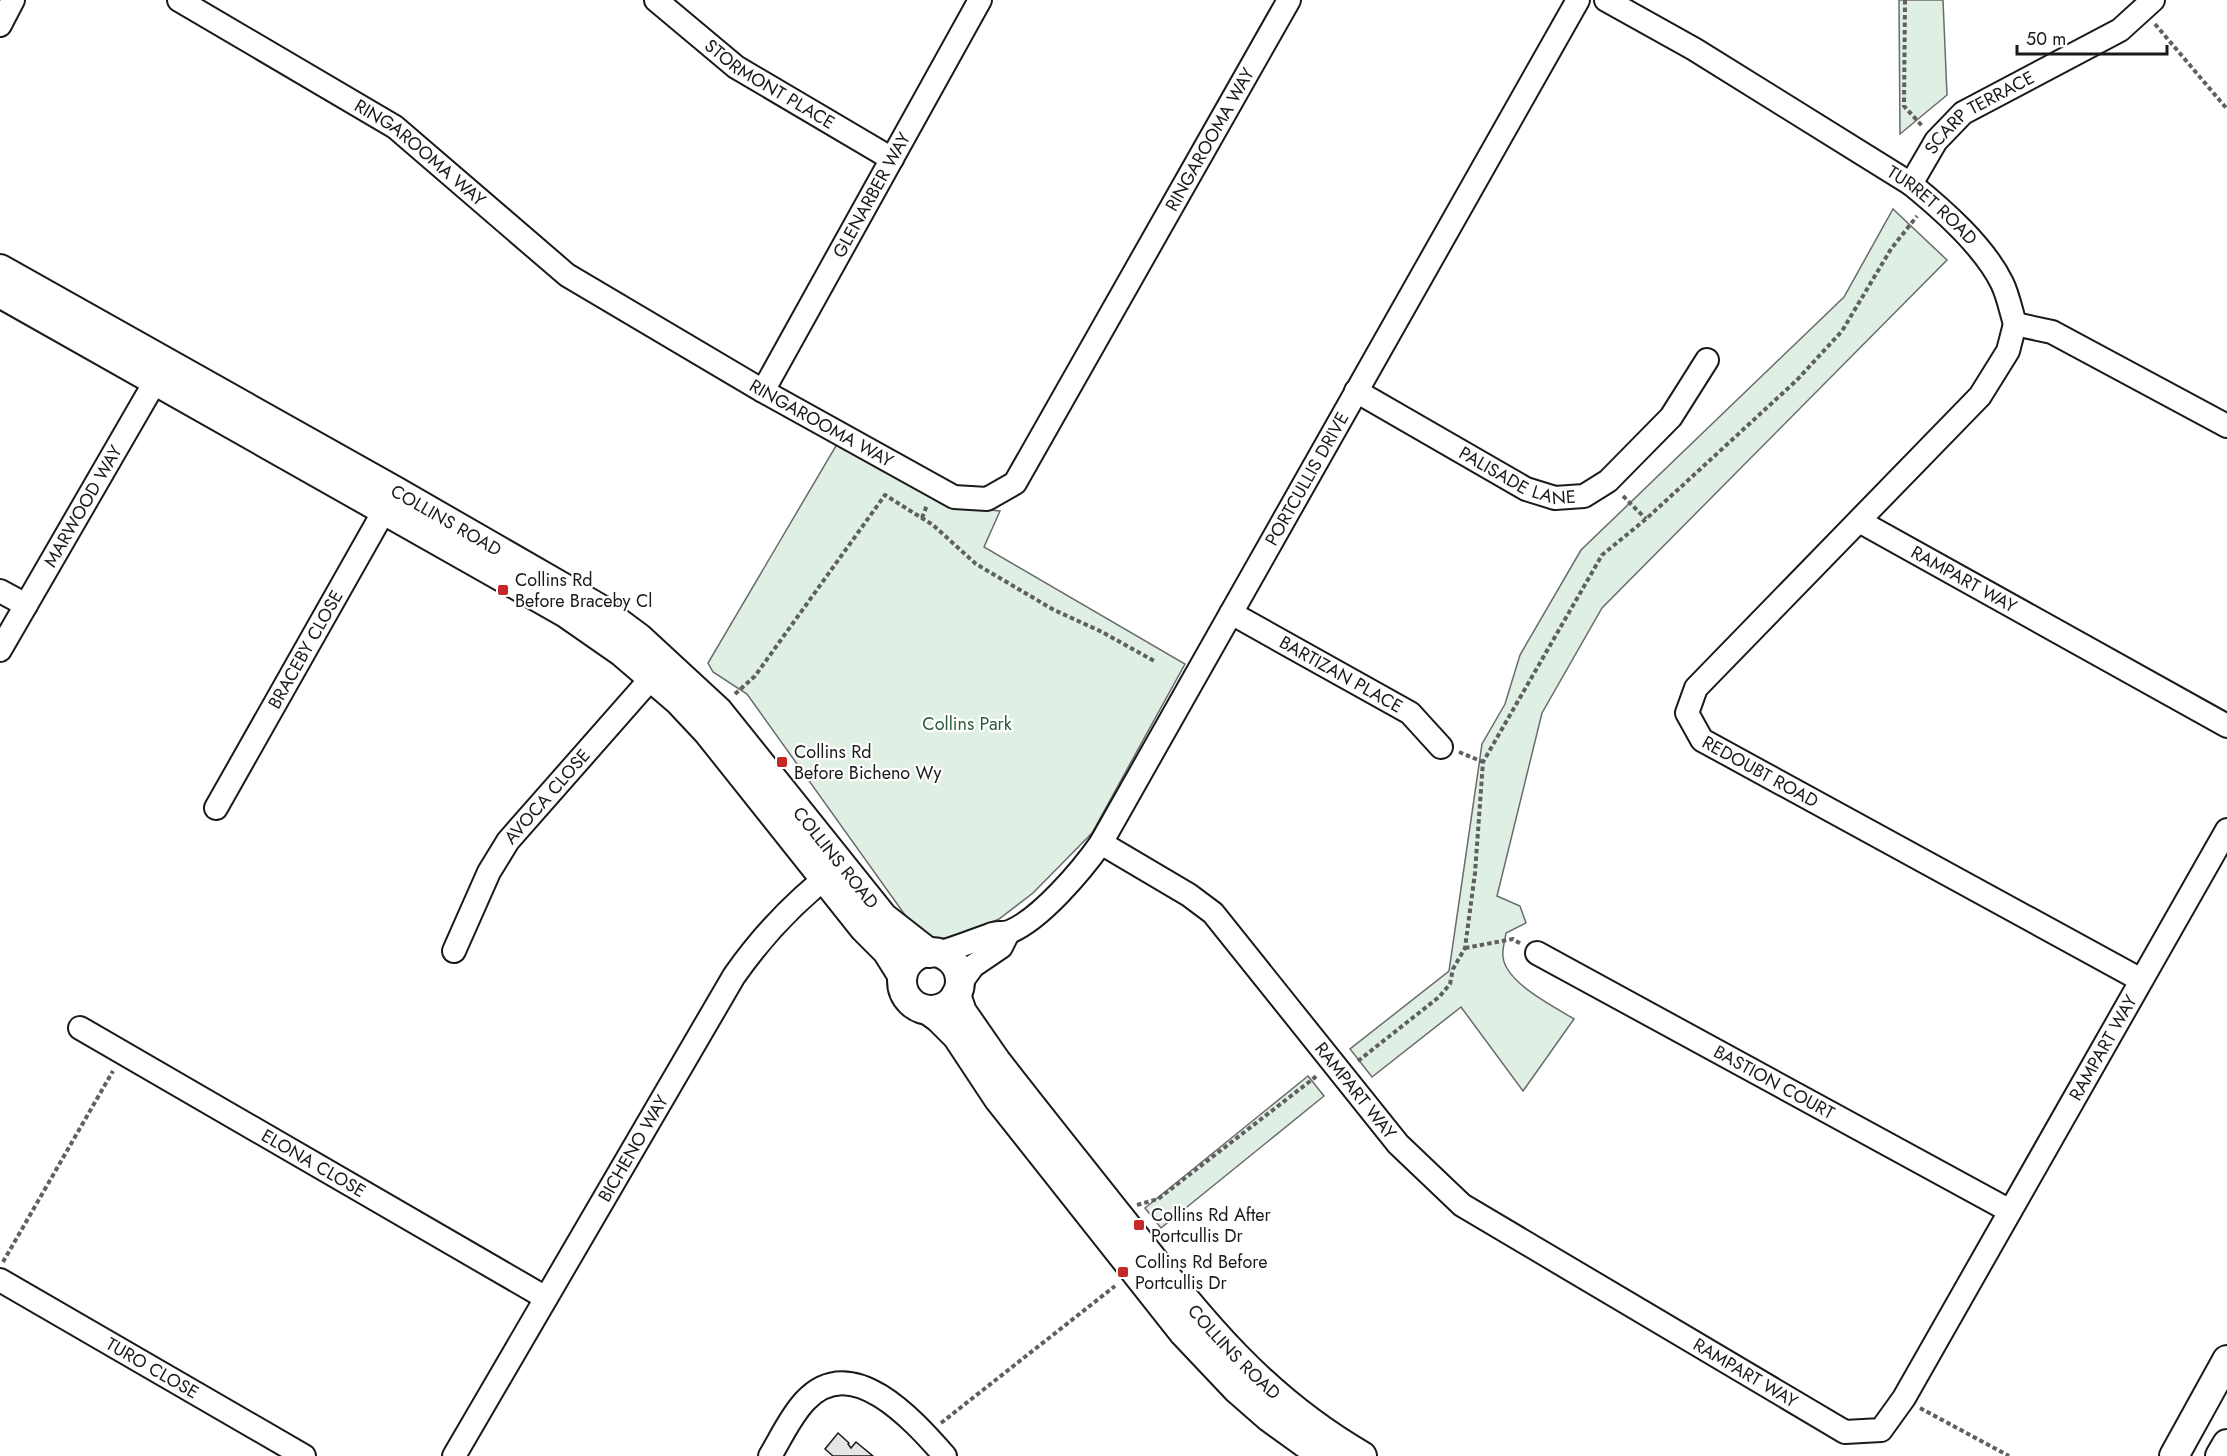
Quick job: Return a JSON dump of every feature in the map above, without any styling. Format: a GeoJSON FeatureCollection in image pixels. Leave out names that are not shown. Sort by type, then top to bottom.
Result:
{"type":"FeatureCollection","features":[{"type":"Feature","properties":{"kind":"main road","name":"COLLINS ROAD"},"geometry":{"type":"LineString","coordinates":[[0,269],[161,372],[390,501],[566,613],[622,652],[659,670],[678,700],[833,872],[883,917],[933,953],[948,958],[955,966],[959,975],[958,990],[962,1012],[996,1061],[1218,1340],[1263,1384],[1305,1419],[1362,1456]]}},
{"type":"Feature","properties":{"kind":"main road","name":"COLLINS ROAD"},"geometry":{"type":"LineString","coordinates":[[0,293],[161,372]]}},
{"type":"Feature","properties":{"kind":"main road","name":"COLLINS ROAD"},"geometry":{"type":"LineString","coordinates":[[833,872],[864,928],[887,951],[902,975],[902,987],[908,999],[914,1005],[928,1010],[939,1018],[957,1036],[998,1098],[1184,1333],[1237,1389],[1269,1417],[1323,1456]]}},
{"type":"Feature","properties":{"kind":"main road"},"geometry":{"type":"LineString","coordinates":[[902,975],[916,956],[933,953]]}},
{"type":"Feature","properties":{"kind":"main road"},"geometry":{"type":"LineString","coordinates":[[928,1010],[939,1009],[948,1004],[958,990]]}},
{"type":"Feature","properties":{"kind":"main road"},"geometry":{"type":"LineString","coordinates":[[2174,1456],[2227,1360]]}},
{"type":"Feature","properties":{"kind":"main road"},"geometry":{"type":"LineString","coordinates":[[2220,1456],[2227,1444]]}},
{"type":"Feature","properties":{"kind":"street"},"geometry":{"type":"LineString","coordinates":[[0,25],[13,0]]}},
{"type":"Feature","properties":{"kind":"street","name":"RINGAROOMA WAY"},"geometry":{"type":"LineString","coordinates":[[179,0],[395,127],[567,275],[763,391],[954,497],[987,499],[1015,483],[1289,0]]}},
{"type":"Feature","properties":{"kind":"street","name":"STORMONT PLACE"},"geometry":{"type":"LineString","coordinates":[[656,0],[736,67],[892,159]]}},
{"type":"Feature","properties":{"kind":"street","name":"GLENARBER WAY"},"geometry":{"type":"LineString","coordinates":[[763,391],[980,0]]}},
{"type":"Feature","properties":{"kind":"street","name":"PORTCULLIS DRIVE"},"geometry":{"type":"LineString","coordinates":[[958,990],[973,966],[1001,946],[1008,933],[1032,917],[1065,888],[1083,869],[1101,843],[1578,0]]}},
{"type":"Feature","properties":{"kind":"street","name":"TURRET ROAD"},"geometry":{"type":"LineString","coordinates":[[1606,0],[1694,49],[1911,184],[1983,253],[2003,284],[2015,324]]}},
{"type":"Feature","properties":{"kind":"street","name":"SCARP TERRACE"},"geometry":{"type":"LineString","coordinates":[[1911,184],[1936,141],[1963,113],[2120,30],[2148,5]]}},
{"type":"Feature","properties":{"kind":"street"},"geometry":{"type":"LineString","coordinates":[[2015,324],[2052,332],[2227,426]]}},
{"type":"Feature","properties":{"kind":"street","name":"REDOUBT ROAD"},"geometry":{"type":"LineString","coordinates":[[2015,324],[2008,351],[1980,396],[1696,688],[1687,713],[1702,740],[2141,980]]}},
{"type":"Feature","properties":{"kind":"street","name":"PALISADE LANE"},"geometry":{"type":"LineString","coordinates":[[1356,391],[1526,489],[1555,498],[1584,496],[1608,481],[1671,417],[1707,360]]}},
{"type":"Feature","properties":{"kind":"street","name":"MARWOOD WAY"},"geometry":{"type":"LineString","coordinates":[[0,650],[161,372]]}},
{"type":"Feature","properties":{"kind":"street","name":"BRACEBY CLOSE"},"geometry":{"type":"LineString","coordinates":[[216,808],[390,501]]}},
{"type":"Feature","properties":{"kind":"street","name":"RAMPART WAY"},"geometry":{"type":"LineString","coordinates":[[1859,521],[2227,726]]}},
{"type":"Feature","properties":{"kind":"street"},"geometry":{"type":"LineString","coordinates":[[0,591],[26,605]]}},
{"type":"Feature","properties":{"kind":"street","name":"BARTIZAN PLACE"},"geometry":{"type":"LineString","coordinates":[[1232,613],[1410,713],[1441,747]]}},
{"type":"Feature","properties":{"kind":"street","name":"AVOCA CLOSE"},"geometry":{"type":"LineString","coordinates":[[454,951],[489,872],[508,841],[659,670]]}},
{"type":"Feature","properties":{"kind":"street","name":"RAMPART WAY"},"geometry":{"type":"LineString","coordinates":[[1101,843],[1189,895],[1213,913],[1398,1144],[1462,1205],[1845,1432],[1881,1430],[1904,1398],[2227,830]]}},
{"type":"Feature","properties":{"kind":"street","name":"BICHENO WAY"},"geometry":{"type":"LineString","coordinates":[[454,1456],[734,976],[754,947],[781,917],[833,872]]}},
{"type":"Feature","properties":{"kind":"street","name":"PORTCULLIS DRIVE"},"geometry":{"type":"LineString","coordinates":[[933,953],[978,941],[992,934],[1008,933]]}},
{"type":"Feature","properties":{"kind":"street","name":"BASTION COURT"},"geometry":{"type":"LineString","coordinates":[[1537,953],[2010,1211]]}},
{"type":"Feature","properties":{"kind":"street","name":"ELONA CLOSE"},"geometry":{"type":"LineString","coordinates":[[81,1028],[546,1298]]}},
{"type":"Feature","properties":{"kind":"street","name":"TURO CLOSE"},"geometry":{"type":"LineString","coordinates":[[1,1272],[304,1456]]}},
{"type":"Feature","properties":{"kind":"street"},"geometry":{"type":"LineString","coordinates":[[770,1456],[792,1418],[806,1400],[823,1388],[842,1382],[864,1386],[891,1403],[945,1456]]}},
{"type":"Feature","properties":{"kind":"path"},"geometry":{"type":"LineString","coordinates":[[1905,0],[1904,106],[1936,141]]}},
{"type":"Feature","properties":{"kind":"path"},"geometry":{"type":"LineString","coordinates":[[2148,5],[2227,109]]}},
{"type":"Feature","properties":{"kind":"path"},"geometry":{"type":"LineString","coordinates":[[1352,1066],[1439,997],[1449,984],[1453,969],[1465,948],[1475,873],[1483,762],[1602,555],[1646,519],[1797,380],[1842,331],[1891,249],[1930,200]]}},
{"type":"Feature","properties":{"kind":"path"},"geometry":{"type":"LineString","coordinates":[[1608,481],[1646,519]]}},
{"type":"Feature","properties":{"kind":"path"},"geometry":{"type":"LineString","coordinates":[[735,694],[755,676],[885,495],[933,525],[976,564],[1054,610],[1102,632],[1156,662]]}},
{"type":"Feature","properties":{"kind":"path"},"geometry":{"type":"LineString","coordinates":[[1465,948],[1513,939],[1537,953]]}},
{"type":"Feature","properties":{"kind":"path"},"geometry":{"type":"LineString","coordinates":[[1,1272],[117,1065]]}},
{"type":"Feature","properties":{"kind":"path"},"geometry":{"type":"LineString","coordinates":[[1134,1206],[1158,1199],[1323,1072]]}},
{"type":"Feature","properties":{"kind":"path"},"geometry":{"type":"LineString","coordinates":[[926,1435],[1115,1286]]}},
{"type":"Feature","properties":{"kind":"path"},"geometry":{"type":"LineString","coordinates":[[1904,1398],[2009,1456]]}},
{"type":"Feature","properties":{"kind":"green space"},"geometry":{"type":"Polygon","coordinates":[[[1899,0],[1943,0],[1947,95],[1900,134],[1899,0]]]}},
{"type":"Feature","properties":{"kind":"green space"},"geometry":{"type":"Polygon","coordinates":[[[1893,209],[1947,260],[1602,608],[1542,713],[1497,896],[1520,906],[1526,923],[1506,933],[1503,957],[1506,967],[1521,985],[1574,1019],[1523,1091],[1461,1007],[1372,1077],[1350,1049],[1449,971],[1482,744],[1505,704],[1520,655],[1581,550],[1844,297],[1893,209]]]}},
{"type":"Feature","properties":{"kind":"green space","name":"Collins Park"},"geometry":{"type":"Polygon","coordinates":[[[840,439],[951,506],[1000,511],[984,547],[1185,664],[1092,833],[1033,893],[999,919],[951,940],[929,938],[915,929],[747,694],[713,672],[708,663],[840,439]]]}},
{"type":"Feature","properties":{"kind":"green space"},"geometry":{"type":"Polygon","coordinates":[[[1308,1076],[1324,1096],[1161,1228],[1145,1208],[1308,1076]]]}},
{"type":"Feature","properties":{"kind":"building"},"geometry":{"type":"Polygon","coordinates":[[[838,1433],[851,1448],[856,1442],[873,1456],[833,1456],[825,1449],[838,1433]]]}},
{"type":"Feature","properties":{"kind":"place","name":"Collins Rd Before Braceby Cl"},"geometry":{"type":"Point","coordinates":[503,590]}},
{"type":"Feature","properties":{"kind":"place","name":"Collins Rd Before Bicheno Wy"},"geometry":{"type":"Point","coordinates":[782,762]}},
{"type":"Feature","properties":{"kind":"place","name":"Collins Rd After Portcullis Dr"},"geometry":{"type":"Point","coordinates":[1139,1225]}},
{"type":"Feature","properties":{"kind":"place","name":"Collins Rd Before Portcullis Dr"},"geometry":{"type":"Point","coordinates":[1123,1272]}}]}
